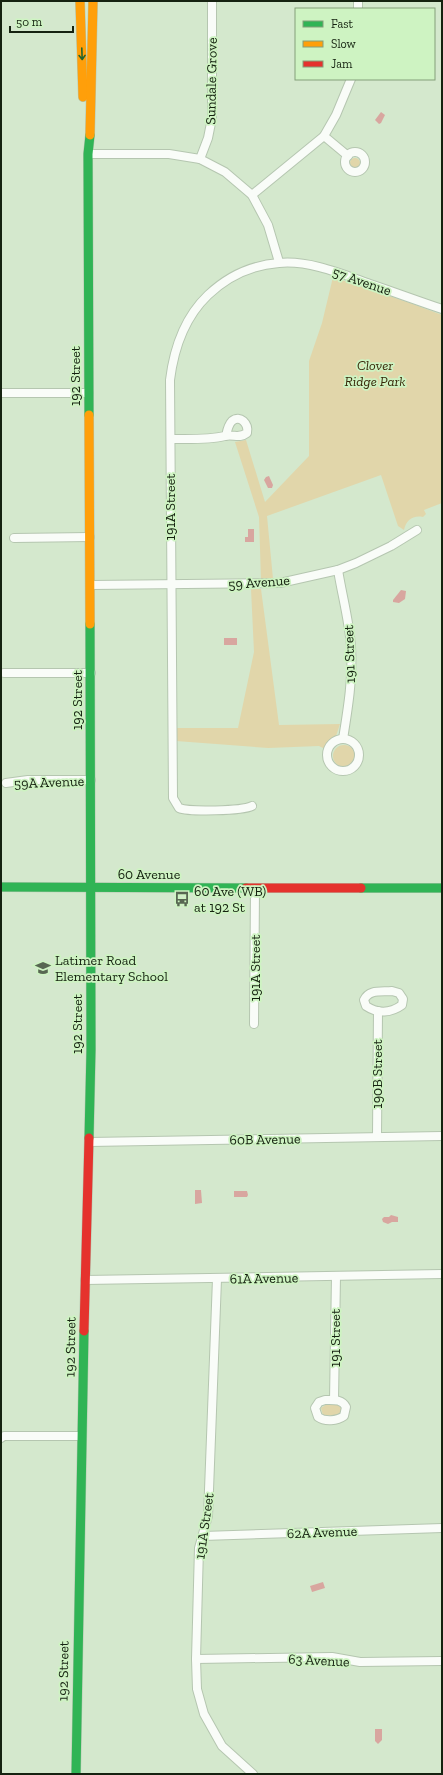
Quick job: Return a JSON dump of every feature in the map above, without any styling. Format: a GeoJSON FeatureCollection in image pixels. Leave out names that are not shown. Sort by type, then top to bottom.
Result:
{"type":"FeatureCollection","features":[{"type":"Feature","properties":{"kind":"main road","name":"192 Street"},"geometry":{"type":"LineString","coordinates":[[80,1],[84,124],[88,154]]}},
{"type":"Feature","properties":{"kind":"main road","name":"192 Street"},"geometry":{"type":"LineString","coordinates":[[76,1774],[81,1436],[91,1050],[92,888],[88,154],[93,1]]}},
{"type":"Feature","properties":{"kind":"main road","name":"60 Avenue"},"geometry":{"type":"LineString","coordinates":[[1,888],[442,888]]}},
{"type":"Feature","properties":{"kind":"street","name":"Sundale Grove"},"geometry":{"type":"LineString","coordinates":[[200,159],[208,138],[212,118],[212,1]]}},
{"type":"Feature","properties":{"kind":"street"},"geometry":{"type":"LineString","coordinates":[[252,195],[324,136],[336,115],[351,80]]}},
{"type":"Feature","properties":{"kind":"street"},"geometry":{"type":"LineString","coordinates":[[324,136],[348,156]]}},
{"type":"Feature","properties":{"kind":"street"},"geometry":{"type":"LineString","coordinates":[[88,154],[169,154],[200,159],[225,172],[252,195],[268,225],[279,262]]}},
{"type":"Feature","properties":{"kind":"street","name":"57 Avenue"},"geometry":{"type":"LineString","coordinates":[[279,262],[313,266],[332,271],[442,309]]}},
{"type":"Feature","properties":{"kind":"street","name":"191A Street"},"geometry":{"type":"LineString","coordinates":[[252,806],[242,810],[188,810],[179,808],[173,798],[170,585],[171,370],[177,347],[191,316],[205,298],[226,281],[244,272],[279,262]]}},
{"type":"Feature","properties":{"kind":"street"},"geometry":{"type":"LineString","coordinates":[[1,393],[90,393]]}},
{"type":"Feature","properties":{"kind":"street"},"geometry":{"type":"LineString","coordinates":[[171,439],[217,439],[226,436]]}},
{"type":"Feature","properties":{"kind":"street","name":"59 Avenue"},"geometry":{"type":"LineString","coordinates":[[90,585],[280,583],[338,570],[372,556],[417,530]]}},
{"type":"Feature","properties":{"kind":"street"},"geometry":{"type":"LineString","coordinates":[[14,538],[90,537]]}},
{"type":"Feature","properties":{"kind":"street","name":"191 Street"},"geometry":{"type":"LineString","coordinates":[[338,570],[347,614],[351,646],[350,688],[344,739]]}},
{"type":"Feature","properties":{"kind":"street"},"geometry":{"type":"LineString","coordinates":[[4,673],[91,673]]}},
{"type":"Feature","properties":{"kind":"street"},"geometry":{"type":"LineString","coordinates":[[344,739],[352,742],[360,753],[357,764],[354,768],[343,772],[338,771],[329,764],[327,753],[332,744],[344,739]]}},
{"type":"Feature","properties":{"kind":"street","name":"59A Avenue"},"geometry":{"type":"LineString","coordinates":[[6,783],[28,780],[91,780]]}},
{"type":"Feature","properties":{"kind":"street","name":"191A Street"},"geometry":{"type":"LineString","coordinates":[[254,1024],[255,888]]}},
{"type":"Feature","properties":{"kind":"street","name":"190B Street"},"geometry":{"type":"LineString","coordinates":[[377,1137],[378,1011]]}},
{"type":"Feature","properties":{"kind":"street","name":"60B Avenue"},"geometry":{"type":"LineString","coordinates":[[89,1142],[442,1136]]}},
{"type":"Feature","properties":{"kind":"street","name":"61A Avenue"},"geometry":{"type":"LineString","coordinates":[[85,1280],[217,1279],[442,1274]]}},
{"type":"Feature","properties":{"kind":"street","name":"191 Street"},"geometry":{"type":"LineString","coordinates":[[334,1400],[336,1276]]}},
{"type":"Feature","properties":{"kind":"street","name":"191A Street"},"geometry":{"type":"LineString","coordinates":[[217,1279],[208,1516],[199,1548],[196,1659],[197,1689],[204,1714],[222,1746],[254,1774]]}},
{"type":"Feature","properties":{"kind":"street"},"geometry":{"type":"LineString","coordinates":[[1,1438],[4,1436],[81,1436]]}},
{"type":"Feature","properties":{"kind":"street","name":"62A Avenue"},"geometry":{"type":"LineString","coordinates":[[203,1536],[442,1528]]}},
{"type":"Feature","properties":{"kind":"street","name":"63 Avenue"},"geometry":{"type":"LineString","coordinates":[[196,1659],[332,1657],[360,1662],[442,1661]]}},
{"type":"Feature","properties":{"kind":"green space"},"geometry":{"type":"Polygon","coordinates":[[[353,158],[357,158],[359,159],[359,167],[353,168],[350,165],[350,161],[353,158]]]}},
{"type":"Feature","properties":{"kind":"green space","name":"Clover Ridge Park"},"geometry":{"type":"Polygon","coordinates":[[[333,277],[442,315],[442,503],[424,510],[426,514],[423,517],[410,519],[406,523],[404,530],[398,526],[381,475],[267,516],[273,579],[261,580],[259,517],[235,442],[246,440],[265,502],[309,456],[309,361],[322,323],[333,277]]]}},
{"type":"Feature","properties":{"kind":"green space"},"geometry":{"type":"Polygon","coordinates":[[[251,589],[261,589],[279,725],[340,724],[336,736],[325,749],[319,746],[268,748],[176,741],[176,728],[238,728],[254,652],[251,589]]]}},
{"type":"Feature","properties":{"kind":"green space"},"geometry":{"type":"Polygon","coordinates":[[[344,745],[352,748],[355,756],[352,764],[344,767],[336,764],[333,756],[336,748],[344,745]]]}},
{"type":"Feature","properties":{"kind":"green space"},"geometry":{"type":"Polygon","coordinates":[[[327,1404],[339,1405],[341,1413],[335,1416],[323,1415],[321,1408],[327,1404]]]}},
{"type":"Feature","properties":{"kind":"shaded area"},"geometry":{"type":"Polygon","coordinates":[[[381,112],[385,115],[379,124],[375,120],[381,112]]]}},
{"type":"Feature","properties":{"kind":"shaded area"},"geometry":{"type":"Polygon","coordinates":[[[269,476],[273,485],[272,488],[268,488],[264,480],[269,476]]]}},
{"type":"Feature","properties":{"kind":"shaded area"},"geometry":{"type":"Polygon","coordinates":[[[248,529],[254,529],[254,542],[245,542],[245,537],[248,537],[248,529]]]}},
{"type":"Feature","properties":{"kind":"shaded area"},"geometry":{"type":"Polygon","coordinates":[[[401,590],[406,591],[405,599],[399,603],[393,602],[393,600],[401,590]]]}},
{"type":"Feature","properties":{"kind":"shaded area"},"geometry":{"type":"Polygon","coordinates":[[[224,638],[237,638],[237,645],[224,645],[224,638]]]}},
{"type":"Feature","properties":{"kind":"shaded area"},"geometry":{"type":"Polygon","coordinates":[[[195,1190],[201,1190],[202,1203],[195,1204],[195,1190]]]}},
{"type":"Feature","properties":{"kind":"shaded area"},"geometry":{"type":"Polygon","coordinates":[[[234,1191],[247,1191],[248,1195],[247,1197],[234,1197],[234,1191]]]}},
{"type":"Feature","properties":{"kind":"shaded area"},"geometry":{"type":"Polygon","coordinates":[[[391,1215],[398,1217],[398,1222],[388,1224],[383,1222],[382,1219],[384,1217],[389,1217],[391,1215]]]}},
{"type":"Feature","properties":{"kind":"shaded area"},"geometry":{"type":"Polygon","coordinates":[[[323,1582],[325,1588],[312,1592],[310,1586],[323,1582]]]}},
{"type":"Feature","properties":{"kind":"shaded area"},"geometry":{"type":"Polygon","coordinates":[[[375,1729],[382,1729],[382,1740],[378,1744],[375,1741],[375,1729]]]}},
{"type":"Feature","properties":{"kind":"traffic: fast"},"geometry":{"type":"LineString","coordinates":[[89,415],[88,154],[90,135]]}},
{"type":"Feature","properties":{"kind":"traffic: fast"},"geometry":{"type":"LineString","coordinates":[[89,1138],[91,1050],[90,624]]}},
{"type":"Feature","properties":{"kind":"traffic: fast"},"geometry":{"type":"LineString","coordinates":[[1,887],[246,888]]}},
{"type":"Feature","properties":{"kind":"traffic: fast"},"geometry":{"type":"LineString","coordinates":[[361,888],[442,888]]}},
{"type":"Feature","properties":{"kind":"traffic: fast"},"geometry":{"type":"LineString","coordinates":[[76,1774],[84,1331]]}},
{"type":"Feature","properties":{"kind":"traffic: slow"},"geometry":{"type":"LineString","coordinates":[[80,1],[83,97]]}},
{"type":"Feature","properties":{"kind":"traffic: slow"},"geometry":{"type":"LineString","coordinates":[[90,135],[93,1]]}},
{"type":"Feature","properties":{"kind":"traffic: slow"},"geometry":{"type":"LineString","coordinates":[[89,415],[90,624]]}},
{"type":"Feature","properties":{"kind":"traffic: jam"},"geometry":{"type":"LineString","coordinates":[[246,888],[361,888]]}},
{"type":"Feature","properties":{"kind":"traffic: jam"},"geometry":{"type":"LineString","coordinates":[[84,1331],[89,1138]]}},
{"type":"Feature","properties":{"kind":"place","name":"60 Ave (WB) at 192 St"},"geometry":{"type":"Point","coordinates":[182,899]}},
{"type":"Feature","properties":{"kind":"place","name":"Latimer Road Elementary School"},"geometry":{"type":"Point","coordinates":[43,968]}}]}
